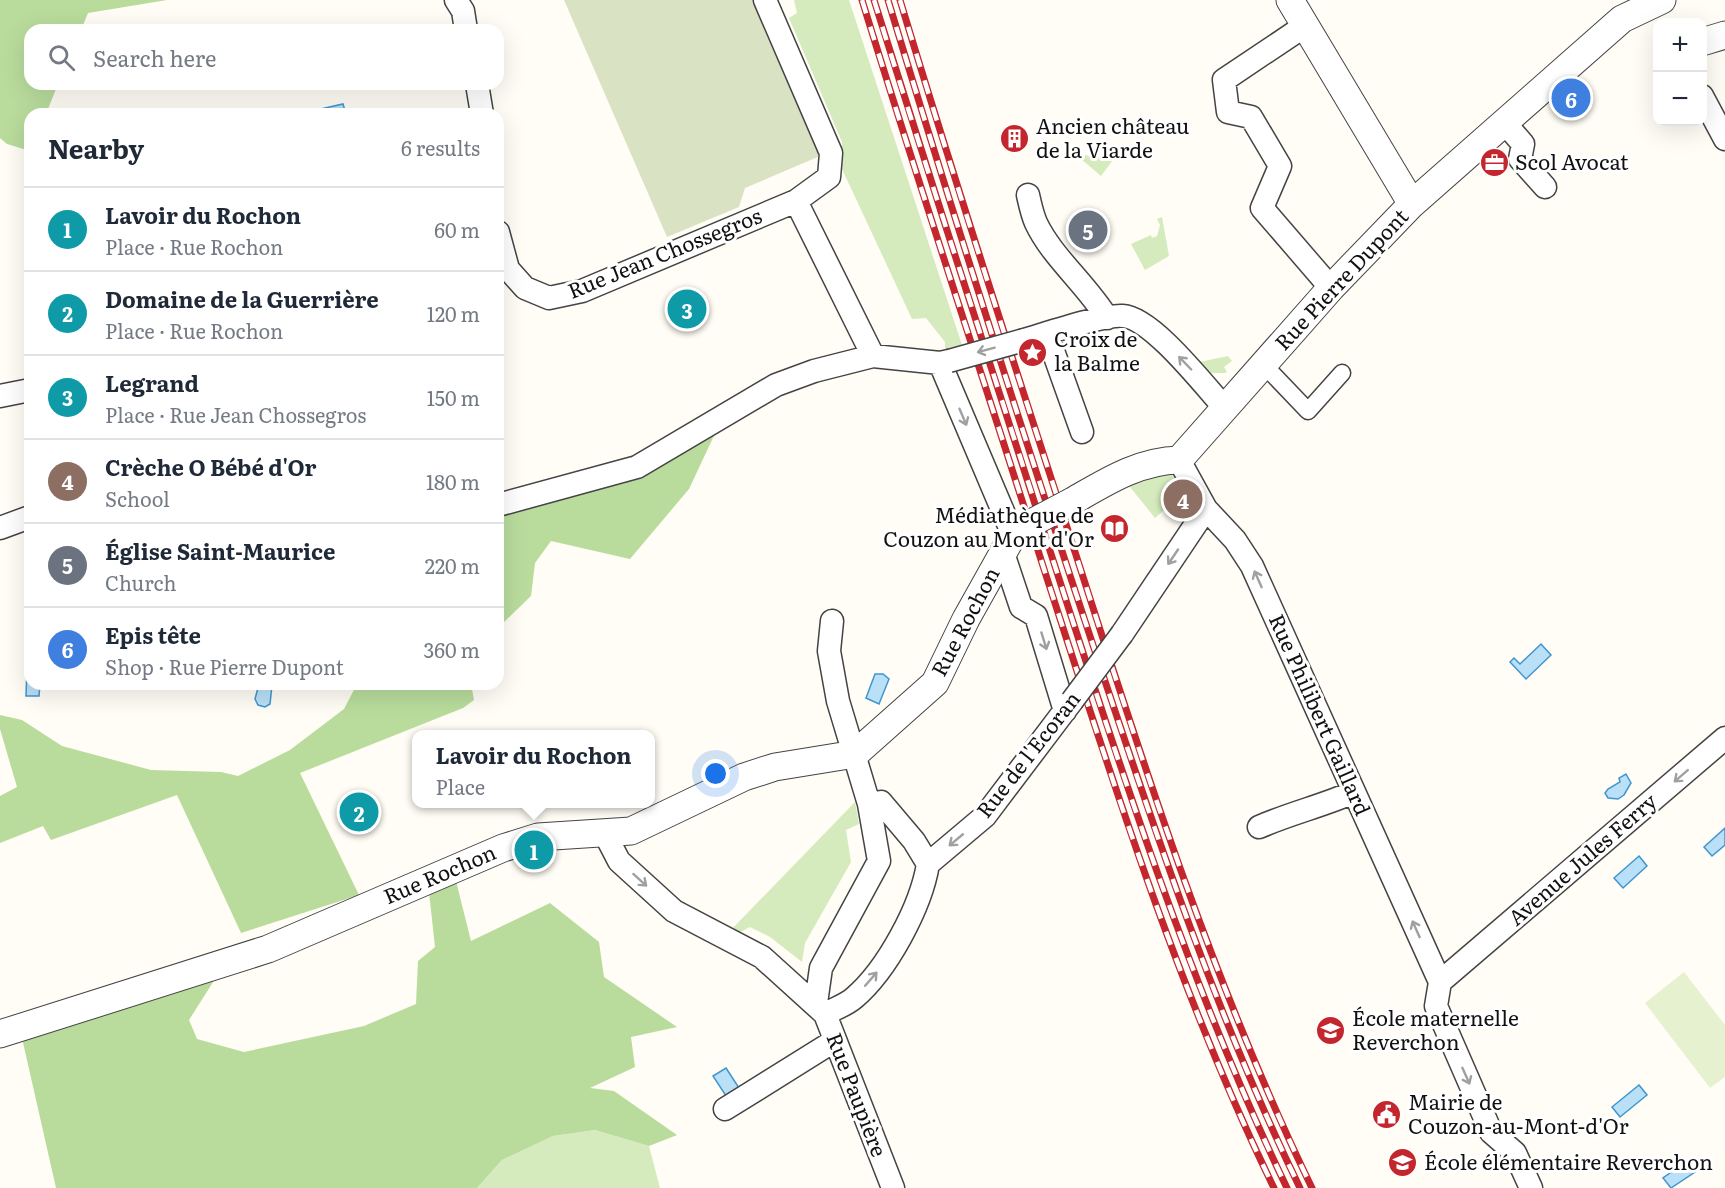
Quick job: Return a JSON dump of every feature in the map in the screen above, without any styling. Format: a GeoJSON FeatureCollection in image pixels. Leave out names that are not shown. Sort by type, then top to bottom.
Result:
{"type":"FeatureCollection","features":[{"type":"Feature","properties":{"kind":"street"},"geometry":{"type":"LineString","coordinates":[[456,0],[463,11],[465,24]]}},
{"type":"Feature","properties":{"kind":"street","name":"Rue Jean Chossegros"},"geometry":{"type":"LineString","coordinates":[[504,254],[508,269],[525,288],[549,298],[582,291],[796,201],[829,177],[831,153],[765,0]]}},
{"type":"Feature","properties":{"kind":"street"},"geometry":{"type":"LineString","coordinates":[[1290,0],[1412,204]]}},
{"type":"Feature","properties":{"kind":"street","name":"Rue Pierre Dupont"},"geometry":{"type":"LineString","coordinates":[[1179,460],[1224,406],[1264,365],[1331,288],[1412,204],[1622,19],[1658,7]]}},
{"type":"Feature","properties":{"kind":"street"},"geometry":{"type":"LineString","coordinates":[[1306,25],[1224,80],[1228,112],[1251,117],[1280,166],[1262,208],[1331,288]]}},
{"type":"Feature","properties":{"kind":"street"},"geometry":{"type":"LineString","coordinates":[[1707,40],[1725,35]]}},
{"type":"Feature","properties":{"kind":"street"},"geometry":{"type":"LineString","coordinates":[[478,90],[481,108]]}},
{"type":"Feature","properties":{"kind":"street"},"geometry":{"type":"LineString","coordinates":[[1707,102],[1720,117],[1725,139]]}},
{"type":"Feature","properties":{"kind":"street"},"geometry":{"type":"LineString","coordinates":[[1504,122],[1523,144],[1520,159],[1545,187]]}},
{"type":"Feature","properties":{"kind":"street"},"geometry":{"type":"LineString","coordinates":[[1028,195],[1036,222],[1047,241],[1093,296],[1107,318]]}},
{"type":"Feature","properties":{"kind":"street"},"geometry":{"type":"LineString","coordinates":[[796,201],[873,357]]}},
{"type":"Feature","properties":{"kind":"street"},"geometry":{"type":"LineString","coordinates":[[504,503],[637,467],[776,385],[814,371],[873,357],[944,362],[1121,315],[1138,319],[1185,362],[1224,406]]}},
{"type":"Feature","properties":{"kind":"street"},"geometry":{"type":"LineString","coordinates":[[1047,334],[1082,432]]}},
{"type":"Feature","properties":{"kind":"street"},"geometry":{"type":"LineString","coordinates":[[944,362],[1012,539],[1022,607],[1036,616],[1069,706]]}},
{"type":"Feature","properties":{"kind":"street"},"geometry":{"type":"LineString","coordinates":[[1264,365],[1308,411],[1342,373]]}},
{"type":"Feature","properties":{"kind":"street"},"geometry":{"type":"LineString","coordinates":[[0,396],[24,391]]}},
{"type":"Feature","properties":{"kind":"street"},"geometry":{"type":"LineString","coordinates":[[1012,539],[1071,502],[1130,470],[1161,460],[1179,460]]}},
{"type":"Feature","properties":{"kind":"street","name":"Rue Philibert Gaillard"},"geometry":{"type":"LineString","coordinates":[[1179,460],[1206,509],[1235,540],[1252,566],[1440,982]]}},
{"type":"Feature","properties":{"kind":"street","name":"Rue de l'Ecoran"},"geometry":{"type":"LineString","coordinates":[[928,864],[985,816],[1122,634],[1206,509]]}},
{"type":"Feature","properties":{"kind":"street"},"geometry":{"type":"LineString","coordinates":[[0,528],[24,519]]}},
{"type":"Feature","properties":{"kind":"street","name":"Rue Rochon"},"geometry":{"type":"LineString","coordinates":[[0,1034],[268,949],[503,848],[538,837],[631,831],[744,777],[775,767],[855,754],[934,683],[1012,539]]}},
{"type":"Feature","properties":{"kind":"street"},"geometry":{"type":"LineString","coordinates":[[821,1008],[821,968],[879,861],[869,804],[838,701],[831,661],[832,621]]}},
{"type":"Feature","properties":{"kind":"street","name":"Avenue Jules Ferry"},"geometry":{"type":"LineString","coordinates":[[1440,982],[1725,738]]}},
{"type":"Feature","properties":{"kind":"street"},"geometry":{"type":"LineString","coordinates":[[1259,827],[1299,810],[1314,809],[1354,792]]}},
{"type":"Feature","properties":{"kind":"street"},"geometry":{"type":"LineString","coordinates":[[821,1008],[853,999],[877,973],[908,923],[924,885],[928,864],[914,841],[881,802],[869,804]]}},
{"type":"Feature","properties":{"kind":"street"},"geometry":{"type":"LineString","coordinates":[[605,834],[619,861],[674,911],[762,957],[821,1008]]}},
{"type":"Feature","properties":{"kind":"street"},"geometry":{"type":"LineString","coordinates":[[1440,982],[1436,1006],[1440,1017],[1491,1132],[1515,1153],[1531,1188]]}},
{"type":"Feature","properties":{"kind":"street","name":"Rue Paupière"},"geometry":{"type":"LineString","coordinates":[[821,1008],[893,1188]]}},
{"type":"Feature","properties":{"kind":"street"},"geometry":{"type":"LineString","coordinates":[[725,1109],[834,1041]]}},
{"type":"Feature","properties":{"kind":"green space"},"geometry":{"type":"Polygon","coordinates":[[[0,0],[167,0],[88,13],[83,24],[24,24],[24,90],[56,90],[48,108],[24,108],[24,149],[7,144],[0,138],[0,0]]]}},
{"type":"Feature","properties":{"kind":"green space"},"geometry":{"type":"Polygon","coordinates":[[[564,0],[753,0],[820,156],[745,188],[739,207],[667,237],[564,0]]]}},
{"type":"Feature","properties":{"kind":"green space"},"geometry":{"type":"Polygon","coordinates":[[[794,0],[849,0],[962,345],[945,349],[945,342],[926,318],[912,319],[842,169],[842,142],[789,18],[797,13],[794,0]]]}},
{"type":"Feature","properties":{"kind":"green space"},"geometry":{"type":"Polygon","coordinates":[[[1085,155],[1113,160],[1101,176],[1081,159],[1085,155]]]}},
{"type":"Feature","properties":{"kind":"green space"},"geometry":{"type":"Polygon","coordinates":[[[1162,217],[1169,256],[1145,270],[1131,244],[1151,235],[1152,238],[1157,236],[1160,225],[1157,219],[1162,217]]]}},
{"type":"Feature","properties":{"kind":"green space"},"geometry":{"type":"Polygon","coordinates":[[[1228,356],[1232,361],[1224,367],[1227,372],[1225,373],[1211,373],[1199,362],[1228,356]]]}},
{"type":"Feature","properties":{"kind":"green space"},"geometry":{"type":"Polygon","coordinates":[[[719,425],[689,489],[630,559],[551,541],[535,563],[531,596],[504,622],[504,513],[625,483],[719,425]]]}},
{"type":"Feature","properties":{"kind":"green space"},"geometry":{"type":"Polygon","coordinates":[[[1163,473],[1172,475],[1183,494],[1155,518],[1126,482],[1163,473]]]}},
{"type":"Feature","properties":{"kind":"green space"},"geometry":{"type":"Polygon","coordinates":[[[354,690],[472,690],[474,700],[463,708],[300,773],[359,895],[241,933],[177,795],[51,840],[43,826],[0,843],[0,796],[17,787],[0,729],[0,715],[22,720],[62,746],[151,770],[221,772],[238,776],[290,750],[344,709],[354,690]]]}},
{"type":"Feature","properties":{"kind":"green space"},"geometry":{"type":"Polygon","coordinates":[[[855,802],[859,824],[846,830],[851,862],[805,943],[802,962],[770,937],[750,927],[735,935],[728,933],[855,802]]]}},
{"type":"Feature","properties":{"kind":"green space"},"geometry":{"type":"Polygon","coordinates":[[[456,881],[471,941],[550,903],[599,942],[604,977],[677,1027],[631,1037],[635,1067],[590,1088],[614,1091],[677,1135],[649,1146],[595,1130],[553,1136],[502,1160],[477,1188],[56,1188],[22,1038],[215,979],[189,1020],[197,1039],[244,1052],[364,1026],[416,1004],[418,961],[435,947],[429,892],[456,881]]]}},
{"type":"Feature","properties":{"kind":"green space"},"geometry":{"type":"Polygon","coordinates":[[[1684,972],[1725,1025],[1725,1077],[1710,1088],[1645,1003],[1684,972]]]}},
{"type":"Feature","properties":{"kind":"green space"},"geometry":{"type":"Polygon","coordinates":[[[595,1130],[649,1146],[660,1188],[477,1188],[502,1160],[553,1136],[595,1130]]]}},
{"type":"Feature","properties":{"kind":"water"},"geometry":{"type":"Polygon","coordinates":[[[343,104],[344,108],[325,108],[343,104]]]}},
{"type":"Feature","properties":{"kind":"water"},"geometry":{"type":"Polygon","coordinates":[[[1541,644],[1551,655],[1526,679],[1510,662],[1514,658],[1520,664],[1541,644]]]}},
{"type":"Feature","properties":{"kind":"water"},"geometry":{"type":"Polygon","coordinates":[[[875,674],[883,674],[889,679],[879,704],[866,698],[875,674]]]}},
{"type":"Feature","properties":{"kind":"water"},"geometry":{"type":"Polygon","coordinates":[[[26,690],[40,690],[39,696],[26,696],[26,690]]]}},
{"type":"Feature","properties":{"kind":"water"},"geometry":{"type":"Polygon","coordinates":[[[257,690],[271,690],[270,704],[265,707],[258,705],[255,699],[257,690]]]}},
{"type":"Feature","properties":{"kind":"water"},"geometry":{"type":"Polygon","coordinates":[[[1626,774],[1631,783],[1624,795],[1618,799],[1608,798],[1605,793],[1608,789],[1620,782],[1619,778],[1626,774]]]}},
{"type":"Feature","properties":{"kind":"water"},"geometry":{"type":"Polygon","coordinates":[[[1725,828],[1725,845],[1712,856],[1704,847],[1725,828]]]}},
{"type":"Feature","properties":{"kind":"water"},"geometry":{"type":"Polygon","coordinates":[[[1639,856],[1647,866],[1623,888],[1614,878],[1639,856]]]}},
{"type":"Feature","properties":{"kind":"water"},"geometry":{"type":"Polygon","coordinates":[[[726,1068],[741,1091],[728,1099],[713,1076],[726,1068]]]}},
{"type":"Feature","properties":{"kind":"water"},"geometry":{"type":"Polygon","coordinates":[[[1639,1085],[1647,1095],[1620,1117],[1612,1107],[1639,1085]]]}},
{"type":"Feature","properties":{"kind":"water"},"geometry":{"type":"Polygon","coordinates":[[[1687,1161],[1695,1172],[1671,1188],[1663,1178],[1687,1161]]]}},
{"type":"Feature","properties":{"kind":"railway"},"geometry":{"type":"LineString","coordinates":[[862,0],[1120,803],[1176,959],[1239,1113],[1274,1188]]}},
{"type":"Feature","properties":{"kind":"railway"},"geometry":{"type":"LineString","coordinates":[[874,0],[1132,799],[1219,1035],[1287,1188]]}},
{"type":"Feature","properties":{"kind":"railway"},"geometry":{"type":"LineString","coordinates":[[888,0],[1009,389],[1158,837],[1238,1049],[1300,1188]]}},
{"type":"Feature","properties":{"kind":"railway"},"geometry":{"type":"LineString","coordinates":[[900,0],[986,278],[1155,796],[1212,955],[1243,1033],[1312,1188]]}},
{"type":"Feature","properties":{"kind":"place","name":"Epis tête"},"geometry":{"type":"Point","coordinates":[1571,98]}},
{"type":"Feature","properties":{"kind":"place","name":"Ancien château de la Viarde"},"geometry":{"type":"Point","coordinates":[1015,139]}},
{"type":"Feature","properties":{"kind":"place","name":"Scol Avocat"},"geometry":{"type":"Point","coordinates":[1494,163]}},
{"type":"Feature","properties":{"kind":"place","name":"Église Saint-Maurice"},"geometry":{"type":"Point","coordinates":[1088,230]}},
{"type":"Feature","properties":{"kind":"place","name":"Legrand"},"geometry":{"type":"Point","coordinates":[687,309]}},
{"type":"Feature","properties":{"kind":"place","name":"Croix de la Balme"},"geometry":{"type":"Point","coordinates":[1033,352]}},
{"type":"Feature","properties":{"kind":"place","name":"Crèche O Bébé d'Or"},"geometry":{"type":"Point","coordinates":[1183,499]}},
{"type":"Feature","properties":{"kind":"place","name":"Médiathèque de Couzon au Mont d'Or"},"geometry":{"type":"Point","coordinates":[1115,528]}},
{"type":"Feature","properties":{"kind":"place","name":"Domaine de la Guerrière"},"geometry":{"type":"Point","coordinates":[359,812]}},
{"type":"Feature","properties":{"kind":"place","name":"Lavoir du Rochon"},"geometry":{"type":"Point","coordinates":[534,850]}},
{"type":"Feature","properties":{"kind":"place","name":"École maternelle Reverchon"},"geometry":{"type":"Point","coordinates":[1331,1031]}},
{"type":"Feature","properties":{"kind":"place","name":"Mairie de Couzon-au-Mont-d'Or"},"geometry":{"type":"Point","coordinates":[1387,1115]}},
{"type":"Feature","properties":{"kind":"place","name":"École élémentaire Reverchon"},"geometry":{"type":"Point","coordinates":[1403,1163]}}]}
